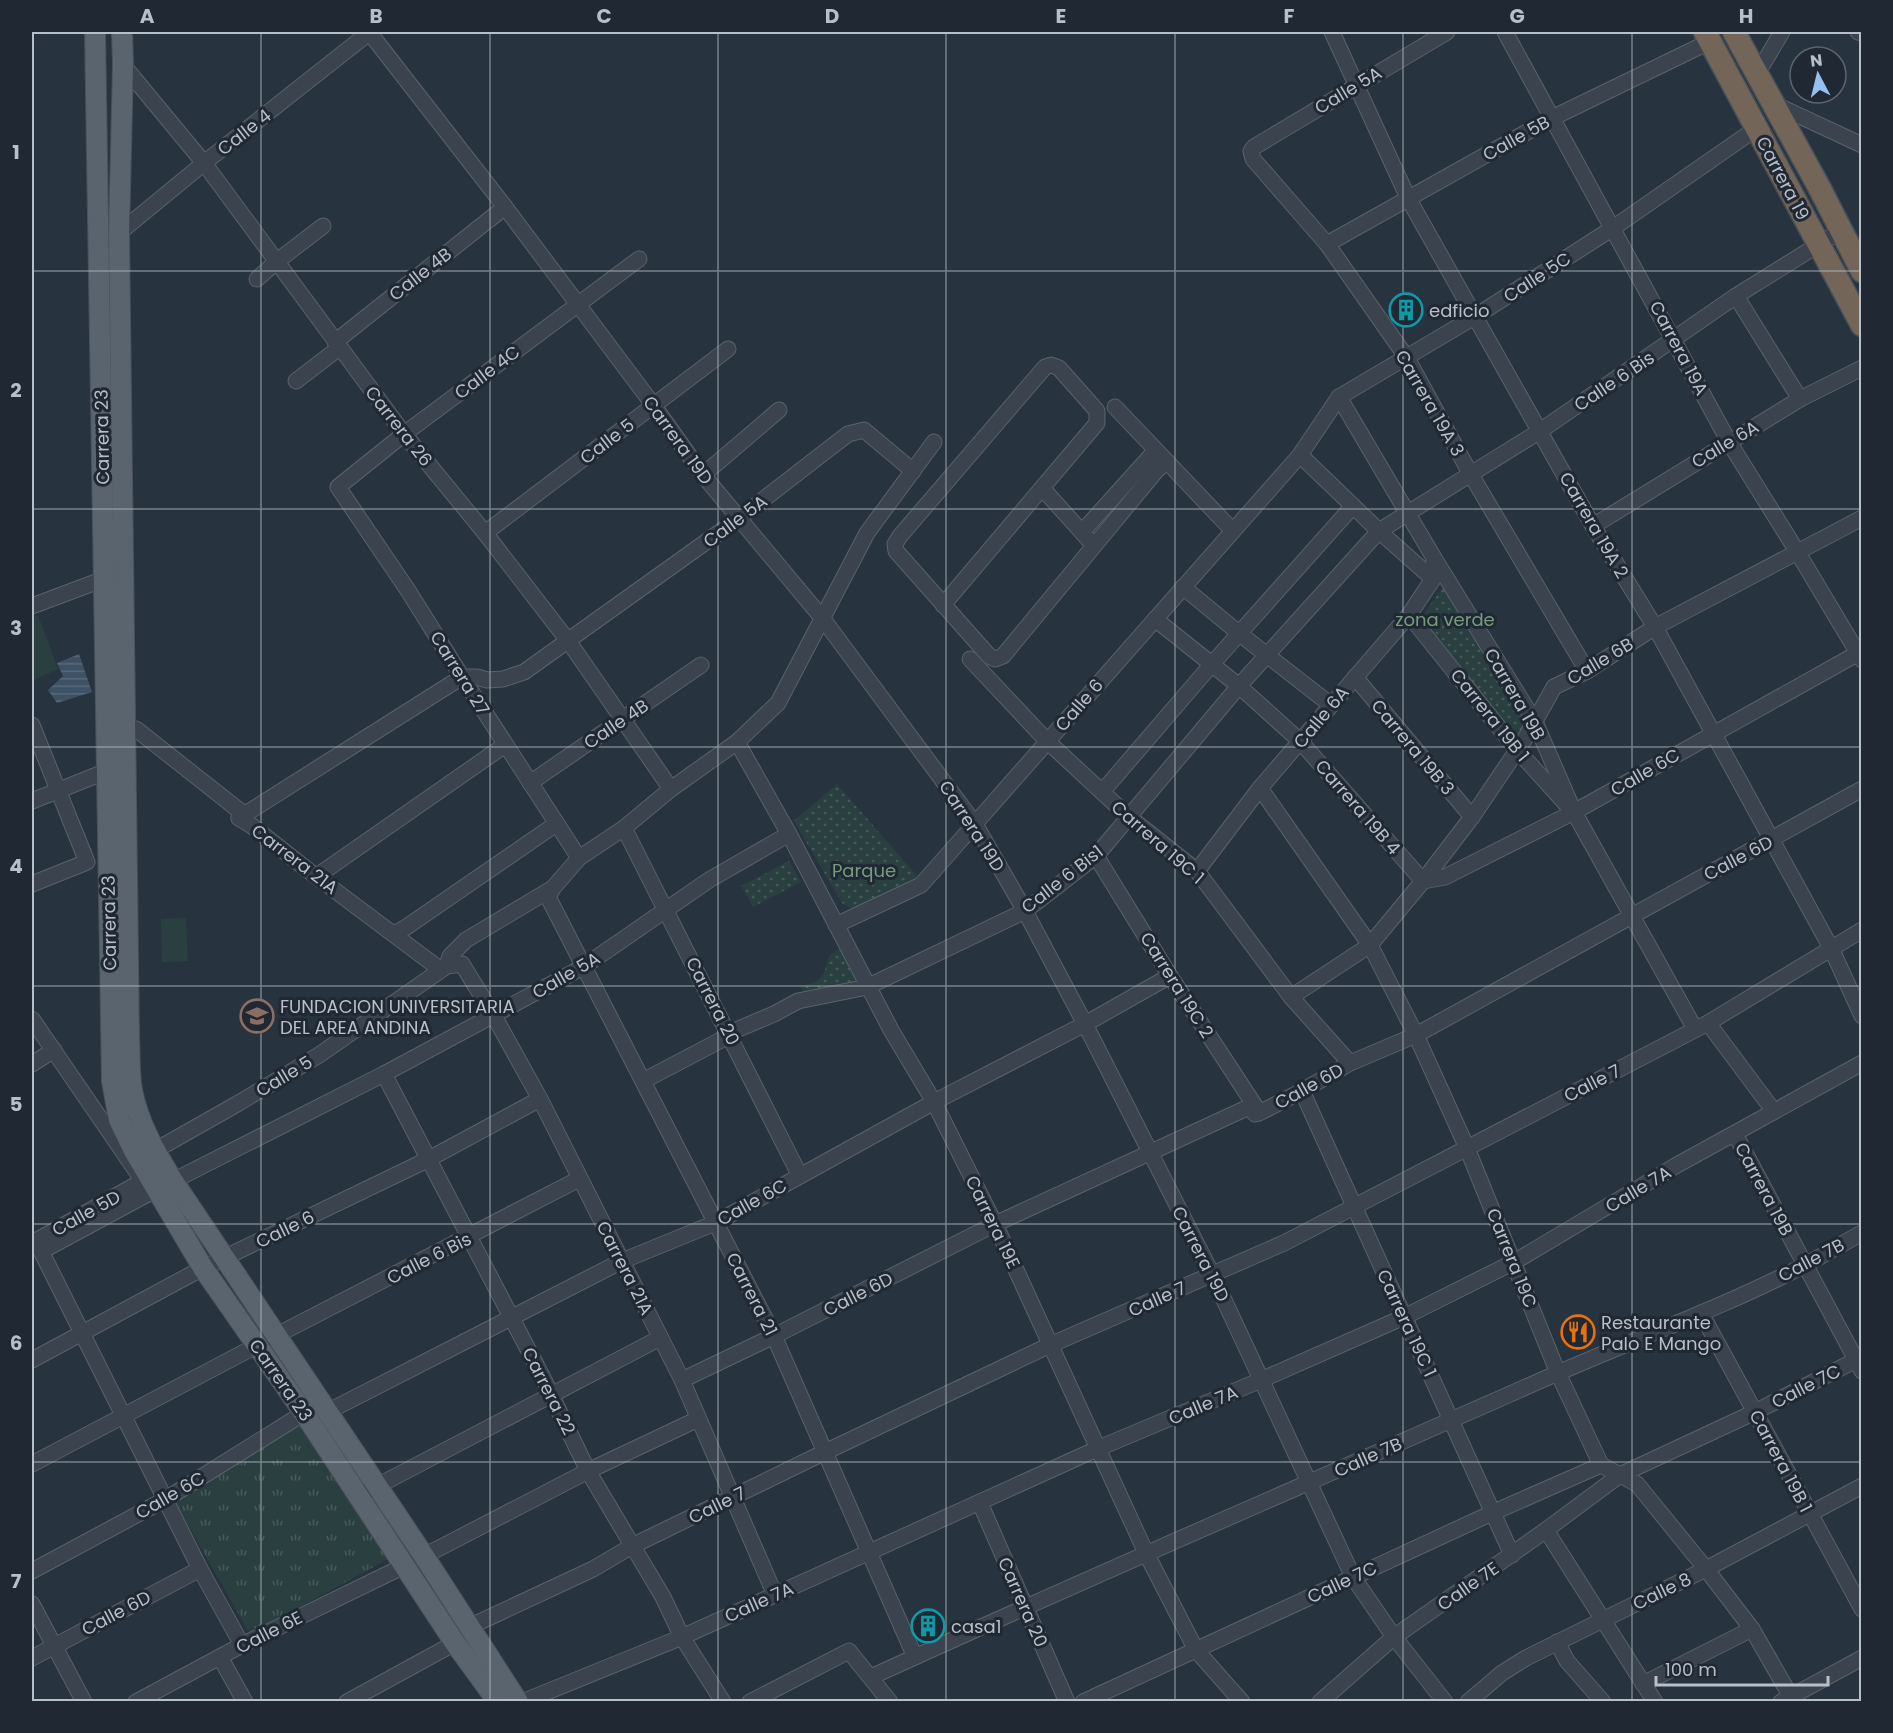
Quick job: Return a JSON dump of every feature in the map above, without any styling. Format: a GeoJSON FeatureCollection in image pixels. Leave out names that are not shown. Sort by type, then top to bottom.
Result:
{"type":"FeatureCollection","features":[{"type":"Feature","properties":{"kind":"highway","name":"Carrera 19"},"geometry":{"type":"LineString","coordinates":[[1734,32],[1862,271]]}},
{"type":"Feature","properties":{"kind":"highway","name":"Carrera 19"},"geometry":{"type":"LineString","coordinates":[[1708,36],[1862,325]]}},
{"type":"Feature","properties":{"kind":"main road","name":"Carrera 23"},"geometry":{"type":"LineString","coordinates":[[95,32],[107,771],[118,826],[132,1090],[154,1151],[157,1184],[225,1258],[277,1335],[327,1412],[404,1566],[498,1701]]}},
{"type":"Feature","properties":{"kind":"main road","name":"Carrera 23"},"geometry":{"type":"LineString","coordinates":[[122,32],[119,233],[126,729],[118,826],[112,1081],[119,1120],[134,1151],[157,1184],[203,1268],[256,1346],[304,1413],[424,1556],[520,1701]]}},
{"type":"Feature","properties":{"kind":"street","name":"Calle 4"},"geometry":{"type":"LineString","coordinates":[[119,233],[370,32]]}},
{"type":"Feature","properties":{"kind":"street","name":"Carrera 19D"},"geometry":{"type":"LineString","coordinates":[[370,32],[505,207],[654,406],[703,476],[823,619],[975,824],[1085,1024],[1212,1274],[1353,1577],[1394,1637],[1445,1701]]}},
{"type":"Feature","properties":{"kind":"street","name":"Carrera 19A 2"},"geometry":{"type":"LineString","coordinates":[[1332,32],[1408,198],[1593,526],[1655,627],[1714,733],[1770,840],[1831,948],[1862,1016]]}},
{"type":"Feature","properties":{"kind":"street","name":"Calle 5A"},"geometry":{"type":"LineString","coordinates":[[1251,151],[1357,84],[1447,32]]}},
{"type":"Feature","properties":{"kind":"street","name":"Carrera 19A"},"geometry":{"type":"LineString","coordinates":[[1505,32],[1729,442],[1860,654]]}},
{"type":"Feature","properties":{"kind":"street"},"geometry":{"type":"LineString","coordinates":[[1757,74],[1782,32]]}},
{"type":"Feature","properties":{"kind":"street","name":"Calle 5B"},"geometry":{"type":"LineString","coordinates":[[1327,244],[1552,118],[1708,36]]}},
{"type":"Feature","properties":{"kind":"street","name":"Carrera 26"},"geometry":{"type":"LineString","coordinates":[[123,65],[204,163],[404,434],[485,533],[569,642],[671,789]]}},
{"type":"Feature","properties":{"kind":"street"},"geometry":{"type":"LineString","coordinates":[[1772,103],[1862,145]]}},
{"type":"Feature","properties":{"kind":"street","name":"Calle 5C"},"geometry":{"type":"LineString","coordinates":[[1300,454],[1339,398],[1476,316],[1613,228],[1757,128]]}},
{"type":"Feature","properties":{"kind":"street","name":"Carrera 19A 3"},"geometry":{"type":"LineString","coordinates":[[1251,151],[1253,159],[1327,244],[1407,358],[1470,473],[1587,671]]}},
{"type":"Feature","properties":{"kind":"street"},"geometry":{"type":"LineString","coordinates":[[1796,202],[1806,206],[1819,203],[1821,198],[1819,187]]}},
{"type":"Feature","properties":{"kind":"street","name":"Calle 4B"},"geometry":{"type":"LineString","coordinates":[[296,381],[505,207]]}},
{"type":"Feature","properties":{"kind":"street"},"geometry":{"type":"LineString","coordinates":[[256,279],[323,226]]}},
{"type":"Feature","properties":{"kind":"street"},"geometry":{"type":"LineString","coordinates":[[1818,243],[1834,235],[1847,244]]}},
{"type":"Feature","properties":{"kind":"street","name":"Calle 6 Bis"},"geometry":{"type":"LineString","coordinates":[[1407,512],[1540,431],[1736,296],[1818,243]]}},
{"type":"Feature","properties":{"kind":"street","name":"Calle 4C"},"geometry":{"type":"LineString","coordinates":[[339,489],[339,485],[404,434],[639,259]]}},
{"type":"Feature","properties":{"kind":"street"},"geometry":{"type":"LineString","coordinates":[[1736,296],[1800,399]]}},
{"type":"Feature","properties":{"kind":"street","name":"Calle 5"},"geometry":{"type":"LineString","coordinates":[[485,533],[728,349]]}},
{"type":"Feature","properties":{"kind":"street"},"geometry":{"type":"LineString","coordinates":[[943,605],[1094,429],[1098,419],[1097,411],[1090,402],[1059,368],[1051,365],[1042,369],[897,540],[896,551],[943,605],[989,656],[996,659],[1001,658],[1095,546],[1160,456]]}},
{"type":"Feature","properties":{"kind":"street","name":"Calle 6A"},"geometry":{"type":"LineString","coordinates":[[1593,526],[1800,399],[1862,368]]}},
{"type":"Feature","properties":{"kind":"street","name":"Carrera 19B"},"geometry":{"type":"LineString","coordinates":[[1339,398],[1535,722],[1574,812],[1631,915],[1702,1026],[1773,1110]]}},
{"type":"Feature","properties":{"kind":"street"},"geometry":{"type":"LineString","coordinates":[[1115,407],[1233,531]]}},
{"type":"Feature","properties":{"kind":"street"},"geometry":{"type":"LineString","coordinates":[[703,476],[779,410]]}},
{"type":"Feature","properties":{"kind":"street","name":"Calle 5A"},"geometry":{"type":"LineString","coordinates":[[462,677],[477,677],[486,680],[503,679],[524,672],[738,519],[848,434],[864,430],[913,471]]}},
{"type":"Feature","properties":{"kind":"street","name":"Calle 5"},"geometry":{"type":"LineString","coordinates":[[154,1151],[319,1055],[444,968],[450,956],[466,940],[553,888],[579,858],[624,828],[671,789],[737,742],[778,703],[867,533],[934,442]]}},
{"type":"Feature","properties":{"kind":"street"},"geometry":{"type":"LineString","coordinates":[[1300,454],[1379,531],[1433,579]]}},
{"type":"Feature","properties":{"kind":"street","name":"Calle 6"},"geometry":{"type":"LineString","coordinates":[[836,925],[921,885],[1300,454]]}},
{"type":"Feature","properties":{"kind":"street"},"geometry":{"type":"LineString","coordinates":[[1082,532],[1160,456]]}},
{"type":"Feature","properties":{"kind":"street","name":"Carrera 27"},"geometry":{"type":"LineString","coordinates":[[339,489],[409,592],[579,858]]}},
{"type":"Feature","properties":{"kind":"street"},"geometry":{"type":"LineString","coordinates":[[1043,489],[1095,546]]}},
{"type":"Feature","properties":{"kind":"street"},"geometry":{"type":"LineString","coordinates":[[1102,792],[1353,506]]}},
{"type":"Feature","properties":{"kind":"street","name":"Calle 6 Bis1"},"geometry":{"type":"LineString","coordinates":[[643,1082],[721,1040],[729,1032],[774,1014],[798,1001],[867,987],[1024,911],[1096,856],[1239,686],[1379,531],[1407,512]]}},
{"type":"Feature","properties":{"kind":"street","name":"Calle 6B"},"geometry":{"type":"LineString","coordinates":[[1370,945],[1472,817],[1535,722],[1554,687],[1587,671],[1655,627],[1862,518]]}},
{"type":"Feature","properties":{"kind":"street"},"geometry":{"type":"LineString","coordinates":[[1433,579],[1434,558]]}},
{"type":"Feature","properties":{"kind":"street"},"geometry":{"type":"LineString","coordinates":[[32,606],[104,579]]}},
{"type":"Feature","properties":{"kind":"street","name":"Calle 6A"},"geometry":{"type":"LineString","coordinates":[[1197,871],[1260,788],[1409,615],[1433,579]]}},
{"type":"Feature","properties":{"kind":"street"},"geometry":{"type":"LineString","coordinates":[[1183,587],[1331,705]]}},
{"type":"Feature","properties":{"kind":"street","name":"Carrera 19B 1"},"geometry":{"type":"LineString","coordinates":[[1409,615],[1517,750],[1574,812]]}},
{"type":"Feature","properties":{"kind":"street","name":"Carrera 19B 4"},"geometry":{"type":"LineString","coordinates":[[1155,619],[1239,686],[1300,741],[1423,881]]}},
{"type":"Feature","properties":{"kind":"street","name":"Calle 6C"},"geometry":{"type":"LineString","coordinates":[[1423,881],[1445,877],[1574,812],[1860,654]]}},
{"type":"Feature","properties":{"kind":"street","name":"Carrera 19C 1"},"geometry":{"type":"LineString","coordinates":[[970,659],[1047,741],[1129,817],[1197,871],[1292,997],[1350,1064]]}},
{"type":"Feature","properties":{"kind":"street","name":"Calle 4B"},"geometry":{"type":"LineString","coordinates":[[530,783],[701,665]]}},
{"type":"Feature","properties":{"kind":"street"},"geometry":{"type":"LineString","coordinates":[[239,818],[462,677]]}},
{"type":"Feature","properties":{"kind":"street","name":"Carrera 19B 3"},"geometry":{"type":"LineString","coordinates":[[1355,677],[1472,817]]}},
{"type":"Feature","properties":{"kind":"street"},"geometry":{"type":"LineString","coordinates":[[32,725],[87,862],[32,884]]}},
{"type":"Feature","properties":{"kind":"street","name":"Carrera 21A"},"geometry":{"type":"LineString","coordinates":[[126,729],[136,729],[144,735],[240,811],[239,818],[394,933],[397,938],[444,968],[462,964],[540,1099],[682,1380],[775,1595]]}},
{"type":"Feature","properties":{"kind":"street","name":"Carrera 19E"},"geometry":{"type":"LineString","coordinates":[[737,742],[789,834],[867,987],[934,1102],[995,1224],[1146,1552],[1196,1650],[1242,1701]]}},
{"type":"Feature","properties":{"kind":"street"},"geometry":{"type":"LineString","coordinates":[[317,876],[506,745]]}},
{"type":"Feature","properties":{"kind":"street"},"geometry":{"type":"LineString","coordinates":[[32,801],[107,771]]}},
{"type":"Feature","properties":{"kind":"street","name":"Carrera 19C"},"geometry":{"type":"LineString","coordinates":[[1260,788],[1370,945],[1416,1035],[1467,1148],[1558,1373],[1601,1465]]}},
{"type":"Feature","properties":{"kind":"street","name":"Calle 6D"},"geometry":{"type":"LineString","coordinates":[[682,1380],[995,1224],[1249,1107],[1255,1114],[1259,1113],[1350,1064],[1416,1035],[1862,789]]}},
{"type":"Feature","properties":{"kind":"street"},"geometry":{"type":"LineString","coordinates":[[394,933],[405,928],[556,824]]}},
{"type":"Feature","properties":{"kind":"street","name":"Carrera 20"},"geometry":{"type":"LineString","coordinates":[[624,828],[801,1176]]}},
{"type":"Feature","properties":{"kind":"street","name":"Calle 5A"},"geometry":{"type":"LineString","coordinates":[[36,1245],[384,1074],[494,1016],[583,967],[710,880],[789,834]]}},
{"type":"Feature","properties":{"kind":"street","name":"Carrera 19C 2"},"geometry":{"type":"LineString","coordinates":[[1096,856],[1259,1113]]}},
{"type":"Feature","properties":{"kind":"street","name":"Carrera 21"},"geometry":{"type":"LineString","coordinates":[[553,888],[548,897],[553,908],[774,1336],[915,1657]]}},
{"type":"Feature","properties":{"kind":"street","name":"Calle 7"},"geometry":{"type":"LineString","coordinates":[[471,1626],[594,1569],[633,1546],[1050,1345],[1284,1243],[1702,1026],[1862,930]]}},
{"type":"Feature","properties":{"kind":"street"},"geometry":{"type":"LineString","coordinates":[[1292,997],[1370,945]]}},
{"type":"Feature","properties":{"kind":"street","name":"Calle 6C"},"geometry":{"type":"LineString","coordinates":[[327,1412],[622,1261],[715,1223],[934,1102],[1085,1024],[1170,976]]}},
{"type":"Feature","properties":{"kind":"street"},"geometry":{"type":"LineString","coordinates":[[32,1019],[141,1178],[157,1184]]}},
{"type":"Feature","properties":{"kind":"street"},"geometry":{"type":"LineString","coordinates":[[32,1064],[54,1050]]}},
{"type":"Feature","properties":{"kind":"street","name":"Calle 7A"},"geometry":{"type":"LineString","coordinates":[[520,1701],[682,1638],[1099,1448],[1404,1317],[1514,1262],[1773,1110],[1862,1064]]}},
{"type":"Feature","properties":{"kind":"street","name":"Carrera 22"},"geometry":{"type":"LineString","coordinates":[[384,1074],[551,1394],[588,1471],[663,1597],[682,1638],[723,1701]]}},
{"type":"Feature","properties":{"kind":"street","name":"Carrera 19C 1"},"geometry":{"type":"LineString","coordinates":[[1302,1091],[1512,1555]]}},
{"type":"Feature","properties":{"kind":"street","name":"Calle 6"},"geometry":{"type":"LineString","coordinates":[[32,1360],[203,1268],[427,1160],[540,1099]]}},
{"type":"Feature","properties":{"kind":"street"},"geometry":{"type":"LineString","coordinates":[[94,1109],[116,1101]]}},
{"type":"Feature","properties":{"kind":"street","name":"Carrera 19B"},"geometry":{"type":"LineString","coordinates":[[1735,1134],[1860,1363]]}},
{"type":"Feature","properties":{"kind":"street","name":"Calle 6 Bis"},"geometry":{"type":"LineString","coordinates":[[277,1335],[579,1179]]}},
{"type":"Feature","properties":{"kind":"street","name":"Calle 7B"},"geometry":{"type":"LineString","coordinates":[[871,1677],[1146,1552],[1701,1312],[1805,1265],[1862,1233]]}},
{"type":"Feature","properties":{"kind":"street"},"geometry":{"type":"LineString","coordinates":[[36,1245],[124,1414],[200,1569],[242,1645]]}},
{"type":"Feature","properties":{"kind":"street","name":"Carrera 19B 1"},"geometry":{"type":"LineString","coordinates":[[1701,1312],[1862,1609]]}},
{"type":"Feature","properties":{"kind":"street"},"geometry":{"type":"LineString","coordinates":[[368,1490],[660,1338]]}},
{"type":"Feature","properties":{"kind":"street"},"geometry":{"type":"LineString","coordinates":[[32,1464],[256,1346]]}},
{"type":"Feature","properties":{"kind":"street","name":"Calle 7C"},"geometry":{"type":"LineString","coordinates":[[1620,1475],[1860,1363]]}},
{"type":"Feature","properties":{"kind":"street","name":"Calle 6C"},"geometry":{"type":"LineString","coordinates":[[32,1571],[166,1499],[304,1413]]}},
{"type":"Feature","properties":{"kind":"street"},"geometry":{"type":"LineString","coordinates":[[424,1556],[588,1471],[698,1419]]}},
{"type":"Feature","properties":{"kind":"street"},"geometry":{"type":"LineString","coordinates":[[1601,1465],[1637,1484],[1706,1569],[1752,1629],[1789,1700],[1862,1658]]}},
{"type":"Feature","properties":{"kind":"street","name":"Calle 7C"},"geometry":{"type":"LineString","coordinates":[[1083,1701],[1601,1465]]}},
{"type":"Feature","properties":{"kind":"street","name":"Calle 7E"},"geometry":{"type":"LineString","coordinates":[[1320,1701],[1394,1637],[1512,1555],[1620,1475]]}},
{"type":"Feature","properties":{"kind":"street","name":"Calle 8"},"geometry":{"type":"LineString","coordinates":[[1468,1701],[1502,1673],[1526,1658],[1706,1569],[1862,1486]]}},
{"type":"Feature","properties":{"kind":"street","name":"Carrera 20"},"geometry":{"type":"LineString","coordinates":[[980,1503],[1067,1701]]}},
{"type":"Feature","properties":{"kind":"street"},"geometry":{"type":"LineString","coordinates":[[1546,1530],[1601,1620],[1655,1701]]}},
{"type":"Feature","properties":{"kind":"street","name":"Calle 6E"},"geometry":{"type":"LineString","coordinates":[[136,1701],[242,1645],[404,1566]]}},
{"type":"Feature","properties":{"kind":"street","name":"Calle 6D"},"geometry":{"type":"LineString","coordinates":[[32,1658],[200,1569]]}},
{"type":"Feature","properties":{"kind":"street"},"geometry":{"type":"LineString","coordinates":[[32,1604],[84,1701]]}},
{"type":"Feature","properties":{"kind":"street"},"geometry":{"type":"LineString","coordinates":[[1642,1684],[1752,1629]]}},
{"type":"Feature","properties":{"kind":"street"},"geometry":{"type":"LineString","coordinates":[[347,1701],[455,1642]]}},
{"type":"Feature","properties":{"kind":"street"},"geometry":{"type":"LineString","coordinates":[[1557,1642],[1567,1661],[1603,1701]]}},
{"type":"Feature","properties":{"kind":"street"},"geometry":{"type":"LineString","coordinates":[[750,1701],[849,1651],[890,1701]]}},
{"type":"Feature","properties":{"kind":"street"},"geometry":{"type":"LineString","coordinates":[[220,1657],[245,1701]]}},
{"type":"Feature","properties":{"kind":"green space","name":"zona verde"},"geometry":{"type":"Polygon","coordinates":[[[1446,583],[1530,721],[1516,740],[1420,619],[1446,583]]]}},
{"type":"Feature","properties":{"kind":"green space"},"geometry":{"type":"Polygon","coordinates":[[[38,615],[58,669],[32,681],[32,617],[38,615]]]}},
{"type":"Feature","properties":{"kind":"green space","name":"Parque"},"geometry":{"type":"Polygon","coordinates":[[[837,784],[917,876],[869,911],[855,911],[842,903],[794,821],[837,784]]]}},
{"type":"Feature","properties":{"kind":"green space"},"geometry":{"type":"Polygon","coordinates":[[[789,861],[801,882],[753,907],[741,886],[789,861]]]}},
{"type":"Feature","properties":{"kind":"green space"},"geometry":{"type":"Polygon","coordinates":[[[186,918],[188,961],[162,962],[161,919],[186,918]]]}},
{"type":"Feature","properties":{"kind":"green space"},"geometry":{"type":"Polygon","coordinates":[[[842,946],[864,984],[805,998],[801,987],[817,981],[824,973],[829,956],[842,946]]]}},
{"type":"Feature","properties":{"kind":"green space"},"geometry":{"type":"Polygon","coordinates":[[[300,1419],[392,1557],[250,1634],[170,1493],[300,1419]]]}},
{"type":"Feature","properties":{"kind":"water"},"geometry":{"type":"Polygon","coordinates":[[[79,654],[92,692],[57,703],[48,690],[63,676],[57,663],[79,654]]]}},
{"type":"Feature","properties":{"kind":"place","name":"edficio"},"geometry":{"type":"Point","coordinates":[1406,310]}},
{"type":"Feature","properties":{"kind":"place","name":"FUNDACION UNIVERSITARIA DEL AREA ANDINA"},"geometry":{"type":"Point","coordinates":[257,1016]}},
{"type":"Feature","properties":{"kind":"place","name":"Restaurante Palo E Mango"},"geometry":{"type":"Point","coordinates":[1578,1332]}},
{"type":"Feature","properties":{"kind":"place","name":"casa1"},"geometry":{"type":"Point","coordinates":[928,1626]}}]}
